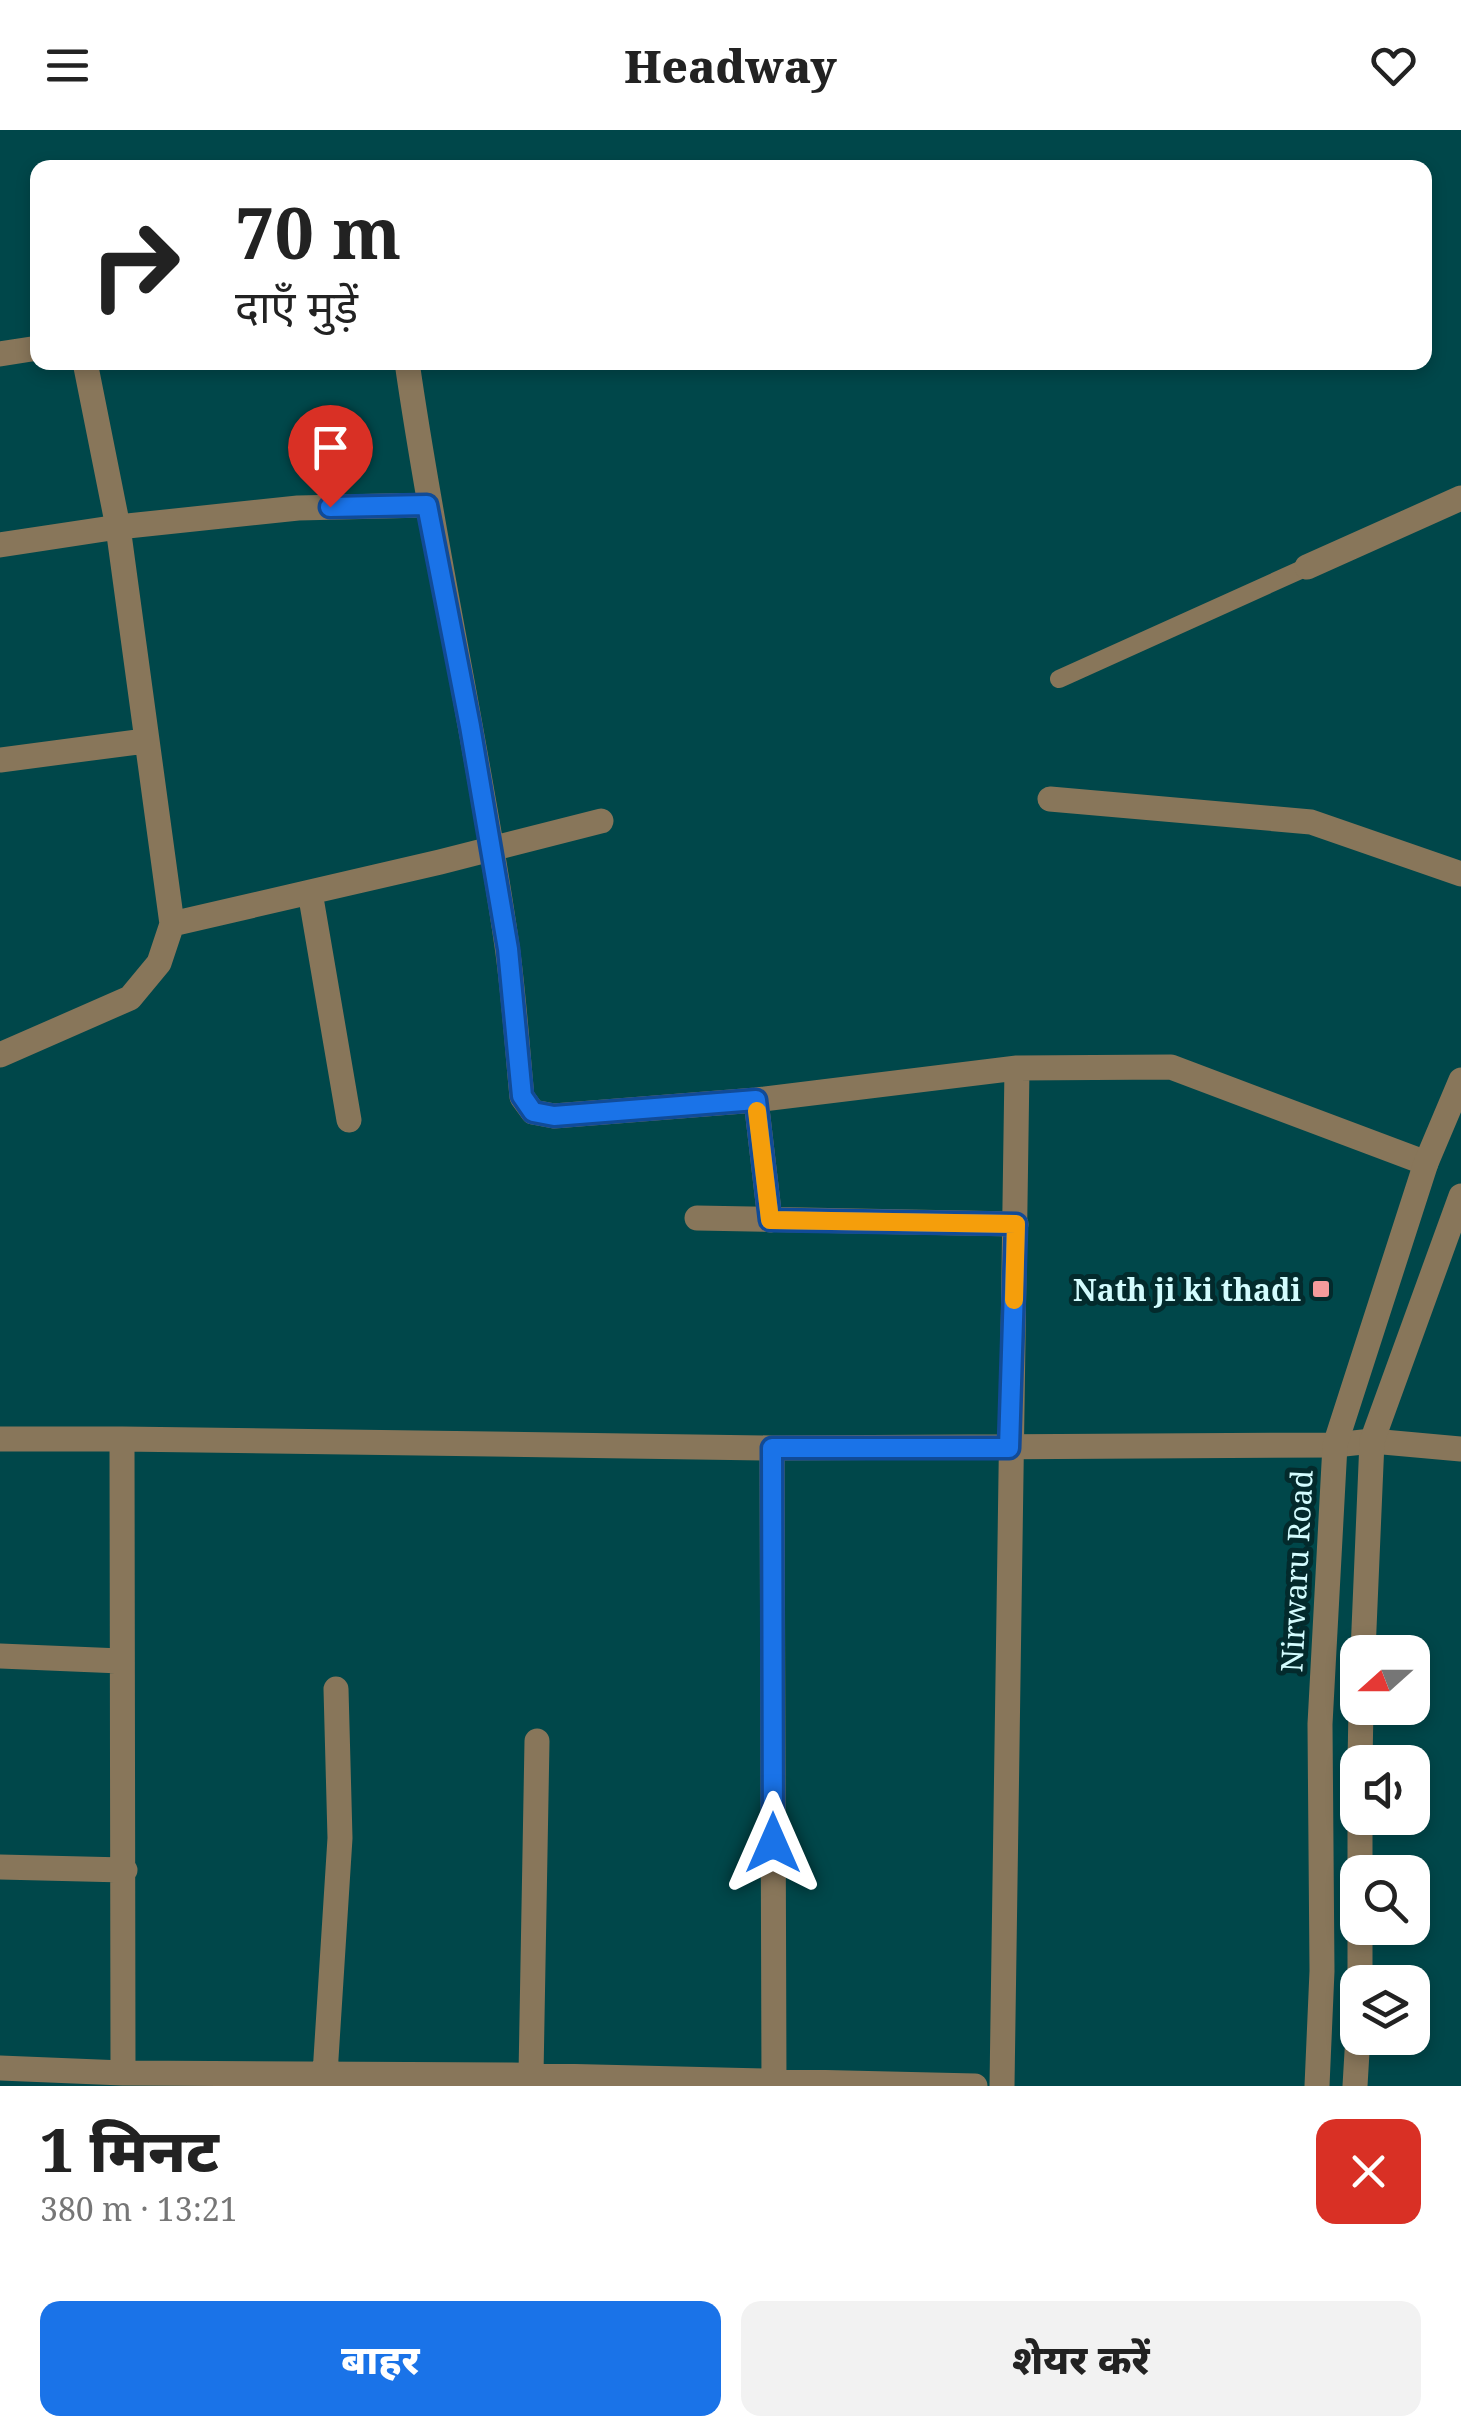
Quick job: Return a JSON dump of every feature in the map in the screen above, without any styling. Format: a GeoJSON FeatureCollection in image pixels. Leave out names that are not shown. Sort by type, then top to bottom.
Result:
{"type":"FeatureCollection","features":[{"type":"Feature","properties":{"kind":"street"},"geometry":{"type":"LineString","coordinates":[[0,354],[30,349]]}},
{"type":"Feature","properties":{"kind":"street"},"geometry":{"type":"LineString","coordinates":[[0,1054],[130,998],[159,963],[172,924],[118,527],[87,370]]}},
{"type":"Feature","properties":{"kind":"street"},"geometry":{"type":"LineString","coordinates":[[408,370],[427,505],[508,949],[522,1096],[533,1112],[554,1116],[756,1100],[1017,1068],[1171,1067],[1426,1162]]}},
{"type":"Feature","properties":{"kind":"street"},"geometry":{"type":"LineString","coordinates":[[1307,568],[1461,498]]}},
{"type":"Feature","properties":{"kind":"street"},"geometry":{"type":"LineString","coordinates":[[0,545],[118,527],[298,508],[427,505]]}},
{"type":"Feature","properties":{"kind":"street"},"geometry":{"type":"LineString","coordinates":[[0,760],[145,740]]}},
{"type":"Feature","properties":{"kind":"street"},"geometry":{"type":"LineString","coordinates":[[1050,799],[1310,822],[1461,874]]}},
{"type":"Feature","properties":{"kind":"street"},"geometry":{"type":"LineString","coordinates":[[172,924],[601,821]]}},
{"type":"Feature","properties":{"kind":"street"},"geometry":{"type":"LineString","coordinates":[[310,892],[349,1120]]}},
{"type":"Feature","properties":{"kind":"street"},"geometry":{"type":"LineString","coordinates":[[1002,2086],[1017,1068]]}},
{"type":"Feature","properties":{"kind":"street","name":"Nirwaru Road"},"geometry":{"type":"LineString","coordinates":[[1318,2086],[1322,1971],[1320,1724],[1335,1445],[1426,1162],[1461,1080]]}},
{"type":"Feature","properties":{"kind":"street"},"geometry":{"type":"LineString","coordinates":[[756,1100],[770,1220]]}},
{"type":"Feature","properties":{"kind":"street"},"geometry":{"type":"LineString","coordinates":[[1364,1635],[1372,1441],[1461,1196]]}},
{"type":"Feature","properties":{"kind":"street"},"geometry":{"type":"LineString","coordinates":[[697,1218],[1016,1224]]}},
{"type":"Feature","properties":{"kind":"street"},"geometry":{"type":"LineString","coordinates":[[0,1439],[772,1448],[1335,1445],[1372,1441],[1461,1448]]}},
{"type":"Feature","properties":{"kind":"street"},"geometry":{"type":"LineString","coordinates":[[122,1439],[123,2073]]}},
{"type":"Feature","properties":{"kind":"street"},"geometry":{"type":"LineString","coordinates":[[772,1448],[774,2083]]}},
{"type":"Feature","properties":{"kind":"street"},"geometry":{"type":"LineString","coordinates":[[0,1656],[120,1661]]}},
{"type":"Feature","properties":{"kind":"street"},"geometry":{"type":"LineString","coordinates":[[325,2074],[340,1838],[336,1689]]}},
{"type":"Feature","properties":{"kind":"street"},"geometry":{"type":"LineString","coordinates":[[531,2076],[536,1741]]}},
{"type":"Feature","properties":{"kind":"street"},"geometry":{"type":"LineString","coordinates":[[0,1867],[125,1870]]}},
{"type":"Feature","properties":{"kind":"street"},"geometry":{"type":"LineString","coordinates":[[1355,2086],[1357,2055]]}},
{"type":"Feature","properties":{"kind":"street"},"geometry":{"type":"LineString","coordinates":[[0,2068],[975,2086]]}},
{"type":"Feature","properties":{"kind":"lane"},"geometry":{"type":"LineString","coordinates":[[1060,679],[1307,568]]}},
{"type":"Feature","properties":{"kind":"slow traffic"},"geometry":{"type":"LineString","coordinates":[[757,1111],[770,1220],[1016,1224],[1014,1300]]}},
{"type":"Feature","properties":{"kind":"place","name":"Nath ji ki thadi"},"geometry":{"type":"Point","coordinates":[1321,1289]}},
{"type":"Feature","properties":{"kind":"route"},"geometry":{"type":"LineString","coordinates":[[330,507],[427,505],[508,949],[522,1096],[533,1112],[554,1116],[756,1100],[770,1220],[1016,1224],[1009,1448],[772,1448],[773,1843]]}}]}
